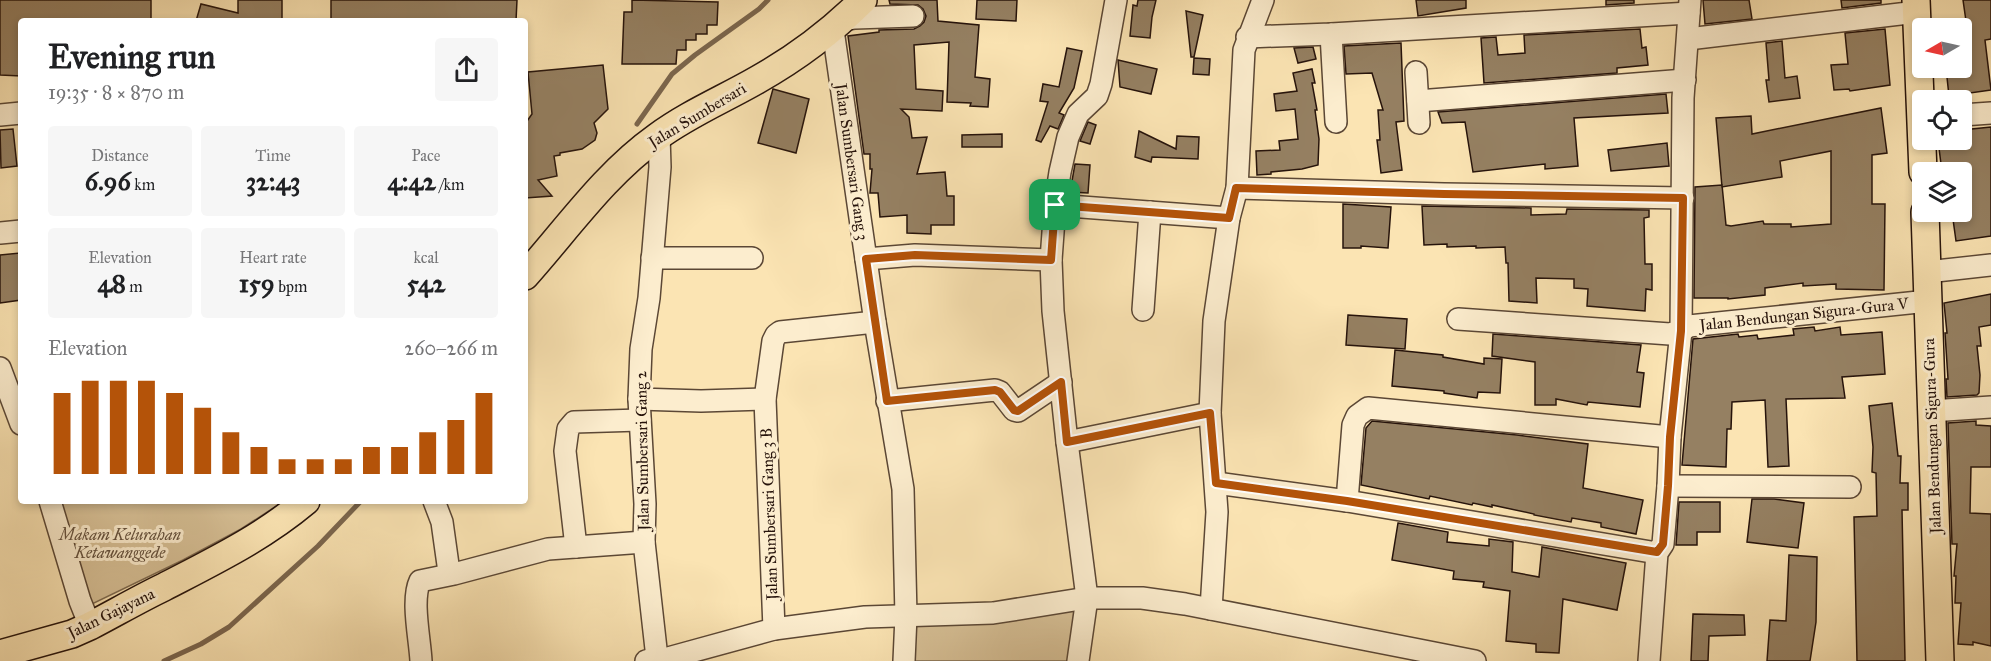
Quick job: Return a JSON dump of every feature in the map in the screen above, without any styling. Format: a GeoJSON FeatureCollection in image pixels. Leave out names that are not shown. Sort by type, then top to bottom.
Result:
{"type":"FeatureCollection","features":[{"type":"Feature","properties":{"kind":"main road","name":"Jalan Sumbersari"},"geometry":{"type":"LineString","coordinates":[[528,273],[632,156],[795,57],[838,25],[863,0]]}},
{"type":"Feature","properties":{"kind":"main road"},"geometry":{"type":"LineString","coordinates":[[1917,6],[1921,90]]}},
{"type":"Feature","properties":{"kind":"main road","name":"Jalan Bendungan Sigura-Gura"},"geometry":{"type":"LineString","coordinates":[[1925,222],[1940,661]]}},
{"type":"Feature","properties":{"kind":"main road","name":"Jalan Gajayana"},"geometry":{"type":"LineString","coordinates":[[17,655],[90,626],[218,560],[282,521],[302,504]]}},
{"type":"Feature","properties":{"kind":"street"},"geometry":{"type":"LineString","coordinates":[[1078,661],[1087,598],[1053,311],[1051,260],[1055,205],[1068,137],[1078,114],[1097,96],[1116,0]]}},
{"type":"Feature","properties":{"kind":"street"},"geometry":{"type":"LineString","coordinates":[[1211,609],[1217,512],[1210,413],[1214,321],[1229,218],[1236,188],[1244,50],[1247,37],[1263,0]]}},
{"type":"Feature","properties":{"kind":"street"},"geometry":{"type":"LineString","coordinates":[[1247,37],[1331,34],[1690,6],[1685,80],[1681,331],[1670,437],[1663,544],[1657,552],[1649,661]]}},
{"type":"Feature","properties":{"kind":"street"},"geometry":{"type":"LineString","coordinates":[[1688,39],[1917,6]]}},
{"type":"Feature","properties":{"kind":"street"},"geometry":{"type":"LineString","coordinates":[[838,25],[855,18],[913,16]]}},
{"type":"Feature","properties":{"kind":"street","name":"Jalan Sumbersari Gang 3"},"geometry":{"type":"LineString","coordinates":[[838,25],[866,259],[887,401],[903,489],[906,616],[904,661]]}},
{"type":"Feature","properties":{"kind":"street"},"geometry":{"type":"LineString","coordinates":[[1331,34],[1336,122]]}},
{"type":"Feature","properties":{"kind":"street"},"geometry":{"type":"LineString","coordinates":[[1416,72],[1419,123]]}},
{"type":"Feature","properties":{"kind":"street"},"geometry":{"type":"LineString","coordinates":[[1418,100],[1685,80]]}},
{"type":"Feature","properties":{"kind":"street"},"geometry":{"type":"LineString","coordinates":[[0,115],[18,113]]}},
{"type":"Feature","properties":{"kind":"street"},"geometry":{"type":"LineString","coordinates":[[1972,114],[1991,113]]}},
{"type":"Feature","properties":{"kind":"street","name":"Jalan Sumbersari Gang 2"},"geometry":{"type":"LineString","coordinates":[[651,660],[639,409],[641,349],[652,258],[660,139]]}},
{"type":"Feature","properties":{"kind":"street"},"geometry":{"type":"LineString","coordinates":[[1236,188],[1683,198]]}},
{"type":"Feature","properties":{"kind":"street"},"geometry":{"type":"LineString","coordinates":[[1055,205],[1229,218]]}},
{"type":"Feature","properties":{"kind":"street"},"geometry":{"type":"LineString","coordinates":[[1143,310],[1150,212]]}},
{"type":"Feature","properties":{"kind":"street"},"geometry":{"type":"LineString","coordinates":[[0,233],[18,231]]}},
{"type":"Feature","properties":{"kind":"street"},"geometry":{"type":"LineString","coordinates":[[866,259],[915,255],[1051,260]]}},
{"type":"Feature","properties":{"kind":"street"},"geometry":{"type":"LineString","coordinates":[[652,258],[752,258]]}},
{"type":"Feature","properties":{"kind":"street"},"geometry":{"type":"LineString","coordinates":[[1927,272],[1991,265]]}},
{"type":"Feature","properties":{"kind":"street","name":"Jalan Bendungan Sigura-Gura V"},"geometry":{"type":"LineString","coordinates":[[1458,319],[1670,334],[1689,326],[1928,301]]}},
{"type":"Feature","properties":{"kind":"street","name":"Jalan Sumbersari Gang 3 B"},"geometry":{"type":"LineString","coordinates":[[774,629],[765,399],[773,341],[780,332],[875,322]]}},
{"type":"Feature","properties":{"kind":"street"},"geometry":{"type":"LineString","coordinates":[[0,368],[18,416]]}},
{"type":"Feature","properties":{"kind":"street"},"geometry":{"type":"LineString","coordinates":[[887,401],[995,390],[1000,392],[1014,410],[1018,411],[1061,382]]}},
{"type":"Feature","properties":{"kind":"street"},"geometry":{"type":"LineString","coordinates":[[576,547],[565,451],[568,429],[574,422],[639,409],[701,401],[765,399]]}},
{"type":"Feature","properties":{"kind":"street"},"geometry":{"type":"LineString","coordinates":[[1931,411],[1991,406]]}},
{"type":"Feature","properties":{"kind":"street"},"geometry":{"type":"LineString","coordinates":[[1347,501],[1353,425],[1357,416],[1368,408],[1670,437]]}},
{"type":"Feature","properties":{"kind":"street"},"geometry":{"type":"LineString","coordinates":[[1067,442],[1210,413]]}},
{"type":"Feature","properties":{"kind":"street"},"geometry":{"type":"LineString","coordinates":[[1216,483],[1347,501],[1657,552]]}},
{"type":"Feature","properties":{"kind":"street"},"geometry":{"type":"LineString","coordinates":[[1668,486],[1850,487]]}},
{"type":"Feature","properties":{"kind":"street"},"geometry":{"type":"LineString","coordinates":[[51,504],[80,601],[90,626]]}},
{"type":"Feature","properties":{"kind":"street"},"geometry":{"type":"LineString","coordinates":[[435,504],[442,522],[451,574]]}},
{"type":"Feature","properties":{"kind":"street"},"geometry":{"type":"LineString","coordinates":[[421,661],[416,604],[420,581],[548,549],[644,542]]}},
{"type":"Feature","properties":{"kind":"street"},"geometry":{"type":"LineString","coordinates":[[651,660],[661,660],[774,629],[865,617],[993,613],[1087,598],[1143,598],[1211,609],[1475,661]]}},
{"type":"Feature","properties":{"kind":"green space","name":"Makam Kelurahan Ketawanggede"},"geometry":{"type":"Polygon","coordinates":[[[59,504],[279,504],[241,529],[183,560],[92,604],[59,504]]]}},
{"type":"Feature","properties":{"kind":"green space"},"geometry":{"type":"Polygon","coordinates":[[[1077,605],[1074,661],[907,661],[909,623],[1077,605]]]}},
{"type":"Feature","properties":{"kind":"building"},"geometry":{"type":"Polygon","coordinates":[[[0,0],[151,0],[151,18],[18,18],[18,76],[0,75],[0,0]]]}},
{"type":"Feature","properties":{"kind":"building"},"geometry":{"type":"Polygon","coordinates":[[[238,0],[282,0],[282,18],[197,18],[201,4],[238,13],[238,0]]]}},
{"type":"Feature","properties":{"kind":"building"},"geometry":{"type":"Polygon","coordinates":[[[331,0],[517,0],[516,18],[331,18],[331,0]]]}},
{"type":"Feature","properties":{"kind":"building"},"geometry":{"type":"Polygon","coordinates":[[[632,0],[718,2],[717,25],[707,25],[707,34],[696,34],[696,40],[686,40],[686,50],[677,50],[676,64],[622,64],[624,12],[632,12],[632,0]]]}},
{"type":"Feature","properties":{"kind":"building"},"geometry":{"type":"Polygon","coordinates":[[[889,0],[937,0],[938,21],[979,25],[975,77],[990,79],[988,107],[970,106],[971,103],[947,102],[949,42],[914,45],[916,89],[943,91],[942,111],[901,109],[909,117],[912,138],[927,137],[917,174],[945,172],[947,196],[954,196],[954,225],[931,225],[931,234],[907,233],[907,215],[880,217],[878,193],[870,193],[872,169],[870,169],[870,154],[864,154],[848,36],[879,32],[879,30],[914,29],[924,22],[926,16],[918,5],[890,4],[889,0]]]}},
{"type":"Feature","properties":{"kind":"building"},"geometry":{"type":"Polygon","coordinates":[[[977,0],[1017,0],[1016,21],[976,19],[977,0]]]}},
{"type":"Feature","properties":{"kind":"building"},"geometry":{"type":"Polygon","coordinates":[[[1138,0],[1156,0],[1150,38],[1130,36],[1133,5],[1137,6],[1138,0]]]}},
{"type":"Feature","properties":{"kind":"building"},"geometry":{"type":"Polygon","coordinates":[[[1416,0],[1466,0],[1466,8],[1418,16],[1416,0]]]}},
{"type":"Feature","properties":{"kind":"building"},"geometry":{"type":"Polygon","coordinates":[[[1606,0],[1634,0],[1634,3],[1606,5],[1606,0]]]}},
{"type":"Feature","properties":{"kind":"building"},"geometry":{"type":"Polygon","coordinates":[[[1703,0],[1749,0],[1752,19],[1705,24],[1703,0]]]}},
{"type":"Feature","properties":{"kind":"building"},"geometry":{"type":"Polygon","coordinates":[[[1841,0],[1881,0],[1881,3],[1842,8],[1841,0]]]}},
{"type":"Feature","properties":{"kind":"building"},"geometry":{"type":"Polygon","coordinates":[[[1963,0],[1991,0],[1991,39],[1985,40],[1991,90],[1972,93],[1972,90],[1948,90],[1947,78],[1972,78],[1972,18],[1966,18],[1963,0]]]}},
{"type":"Feature","properties":{"kind":"building"},"geometry":{"type":"Polygon","coordinates":[[[1186,11],[1203,15],[1194,57],[1191,57],[1186,11]]]}},
{"type":"Feature","properties":{"kind":"building"},"geometry":{"type":"Polygon","coordinates":[[[1640,29],[1642,48],[1646,47],[1648,65],[1617,68],[1617,73],[1484,83],[1481,38],[1496,37],[1498,55],[1525,53],[1524,35],[1640,29]]]}},
{"type":"Feature","properties":{"kind":"building"},"geometry":{"type":"Polygon","coordinates":[[[1885,29],[1890,85],[1850,91],[1849,89],[1834,90],[1831,65],[1848,64],[1845,33],[1885,29]]]}},
{"type":"Feature","properties":{"kind":"building"},"geometry":{"type":"Polygon","coordinates":[[[1782,41],[1785,78],[1797,76],[1800,98],[1769,102],[1766,80],[1769,80],[1766,43],[1782,41]]]}},
{"type":"Feature","properties":{"kind":"building"},"geometry":{"type":"Polygon","coordinates":[[[1401,43],[1404,121],[1396,122],[1402,170],[1381,173],[1377,140],[1380,140],[1378,110],[1383,110],[1372,73],[1346,74],[1344,46],[1401,43]]]}},
{"type":"Feature","properties":{"kind":"building"},"geometry":{"type":"Polygon","coordinates":[[[1313,47],[1316,59],[1298,63],[1294,48],[1313,47]]]}},
{"type":"Feature","properties":{"kind":"building"},"geometry":{"type":"Polygon","coordinates":[[[1067,48],[1082,51],[1074,88],[1059,113],[1064,115],[1058,129],[1050,126],[1041,142],[1036,140],[1048,102],[1040,101],[1043,84],[1059,87],[1067,48]]]}},
{"type":"Feature","properties":{"kind":"building"},"geometry":{"type":"Polygon","coordinates":[[[1194,58],[1210,59],[1209,75],[1193,74],[1194,58]]]}},
{"type":"Feature","properties":{"kind":"building"},"geometry":{"type":"Polygon","coordinates":[[[1118,60],[1157,69],[1151,94],[1120,87],[1118,60]]]}},
{"type":"Feature","properties":{"kind":"building"},"geometry":{"type":"Polygon","coordinates":[[[603,65],[608,109],[594,123],[597,133],[595,140],[582,149],[554,156],[557,176],[538,180],[552,196],[528,198],[528,120],[532,114],[528,72],[603,65]]]}},
{"type":"Feature","properties":{"kind":"building"},"geometry":{"type":"Polygon","coordinates":[[[1312,69],[1319,139],[1318,165],[1257,175],[1256,151],[1280,150],[1279,141],[1298,139],[1295,109],[1276,111],[1274,94],[1297,91],[1293,73],[1312,69]]]}},
{"type":"Feature","properties":{"kind":"building"},"geometry":{"type":"Polygon","coordinates":[[[773,89],[809,99],[796,153],[758,143],[773,89]]]}},
{"type":"Feature","properties":{"kind":"building"},"geometry":{"type":"Polygon","coordinates":[[[1666,94],[1668,113],[1574,118],[1578,166],[1545,169],[1545,164],[1473,172],[1465,122],[1442,123],[1438,112],[1666,94]]]}},
{"type":"Feature","properties":{"kind":"building"},"geometry":{"type":"Polygon","coordinates":[[[1881,108],[1887,153],[1872,155],[1872,204],[1885,204],[1884,290],[1836,289],[1836,284],[1803,286],[1803,283],[1765,288],[1765,295],[1728,299],[1694,298],[1695,187],[1722,185],[1716,118],[1751,116],[1752,134],[1881,108]],[[1831,151],[1780,161],[1782,177],[1722,187],[1726,225],[1763,221],[1764,224],[1791,224],[1791,227],[1831,224],[1831,151]]]}},
{"type":"Feature","properties":{"kind":"building"},"geometry":{"type":"Polygon","coordinates":[[[1088,122],[1096,125],[1090,144],[1080,141],[1088,122]]]}},
{"type":"Feature","properties":{"kind":"building"},"geometry":{"type":"Polygon","coordinates":[[[1991,127],[1991,236],[1956,241],[1953,222],[1972,222],[1972,162],[1941,162],[1939,150],[1972,150],[1972,129],[1991,127]]]}},
{"type":"Feature","properties":{"kind":"building"},"geometry":{"type":"Polygon","coordinates":[[[13,129],[17,166],[1,168],[0,130],[13,129]]]}},
{"type":"Feature","properties":{"kind":"building"},"geometry":{"type":"Polygon","coordinates":[[[1139,131],[1176,149],[1177,136],[1199,137],[1198,159],[1152,157],[1151,162],[1135,157],[1139,131]]]}},
{"type":"Feature","properties":{"kind":"building"},"geometry":{"type":"Polygon","coordinates":[[[1002,134],[1002,147],[962,147],[962,135],[1002,134]]]}},
{"type":"Feature","properties":{"kind":"building"},"geometry":{"type":"Polygon","coordinates":[[[1667,143],[1669,166],[1611,171],[1608,150],[1667,143]]]}},
{"type":"Feature","properties":{"kind":"building"},"geometry":{"type":"Polygon","coordinates":[[[1075,164],[1090,165],[1088,193],[1070,192],[1075,164]]]}},
{"type":"Feature","properties":{"kind":"building"},"geometry":{"type":"Polygon","coordinates":[[[1343,204],[1391,207],[1388,248],[1361,246],[1361,248],[1343,248],[1343,204]]]}},
{"type":"Feature","properties":{"kind":"building"},"geometry":{"type":"Polygon","coordinates":[[[1422,206],[1531,208],[1531,215],[1566,214],[1567,209],[1649,210],[1649,217],[1644,218],[1645,264],[1652,264],[1652,290],[1646,289],[1645,311],[1587,306],[1588,289],[1574,288],[1574,279],[1536,278],[1537,303],[1509,301],[1508,263],[1506,263],[1505,247],[1424,245],[1422,206]]]}},
{"type":"Feature","properties":{"kind":"building"},"geometry":{"type":"Polygon","coordinates":[[[18,253],[18,300],[0,303],[0,255],[18,253]]]}},
{"type":"Feature","properties":{"kind":"building"},"geometry":{"type":"Polygon","coordinates":[[[1991,294],[1991,325],[1979,327],[1981,346],[1977,346],[1979,393],[1947,397],[1945,333],[1947,333],[1944,303],[1991,294]]]}},
{"type":"Feature","properties":{"kind":"building"},"geometry":{"type":"Polygon","coordinates":[[[1348,315],[1407,319],[1405,349],[1346,345],[1348,315]]]}},
{"type":"Feature","properties":{"kind":"building"},"geometry":{"type":"Polygon","coordinates":[[[1814,327],[1815,331],[1840,327],[1841,335],[1882,332],[1885,374],[1842,377],[1845,398],[1786,399],[1789,466],[1768,467],[1765,400],[1732,402],[1731,429],[1727,429],[1726,467],[1682,465],[1693,339],[1738,334],[1739,337],[1757,335],[1758,339],[1794,335],[1793,329],[1814,327]]]}},
{"type":"Feature","properties":{"kind":"building"},"geometry":{"type":"Polygon","coordinates":[[[1493,334],[1641,345],[1637,372],[1644,373],[1640,407],[1588,402],[1587,405],[1556,399],[1556,405],[1535,405],[1535,362],[1492,356],[1493,334]]]}},
{"type":"Feature","properties":{"kind":"building"},"geometry":{"type":"Polygon","coordinates":[[[1395,350],[1443,355],[1443,357],[1484,364],[1484,358],[1502,359],[1500,393],[1478,392],[1477,398],[1444,393],[1444,391],[1392,386],[1395,350]]]}},
{"type":"Feature","properties":{"kind":"building"},"geometry":{"type":"Polygon","coordinates":[[[1892,403],[1898,456],[1901,456],[1900,483],[1908,483],[1908,510],[1902,510],[1905,661],[1857,661],[1854,517],[1877,516],[1876,473],[1872,472],[1873,447],[1869,406],[1892,403]]]}},
{"type":"Feature","properties":{"kind":"building"},"geometry":{"type":"Polygon","coordinates":[[[1372,421],[1588,444],[1583,488],[1643,500],[1636,534],[1601,527],[1601,523],[1572,518],[1571,522],[1492,505],[1492,507],[1473,503],[1472,505],[1430,496],[1429,499],[1361,485],[1366,428],[1372,421]]]}},
{"type":"Feature","properties":{"kind":"building"},"geometry":{"type":"Polygon","coordinates":[[[1976,421],[1976,425],[1991,426],[1991,467],[1971,467],[1970,513],[1991,514],[1991,646],[1973,642],[1973,645],[1958,644],[1961,603],[1955,603],[1956,576],[1954,576],[1957,544],[1952,544],[1948,423],[1976,421]]]}},
{"type":"Feature","properties":{"kind":"building"},"geometry":{"type":"Polygon","coordinates":[[[1752,499],[1804,503],[1798,548],[1747,542],[1752,499]]]}},
{"type":"Feature","properties":{"kind":"building"},"geometry":{"type":"Polygon","coordinates":[[[1679,502],[1720,502],[1720,532],[1697,532],[1697,545],[1676,545],[1679,502]]]}},
{"type":"Feature","properties":{"kind":"building"},"geometry":{"type":"Polygon","coordinates":[[[1398,523],[1448,532],[1447,542],[1489,546],[1489,539],[1513,542],[1512,572],[1539,577],[1542,547],[1626,563],[1617,610],[1563,599],[1559,653],[1536,652],[1536,644],[1506,641],[1510,591],[1483,587],[1484,582],[1453,579],[1454,571],[1392,560],[1398,523]]]}},
{"type":"Feature","properties":{"kind":"building"},"geometry":{"type":"Polygon","coordinates":[[[1789,555],[1817,557],[1816,622],[1810,661],[1767,661],[1770,620],[1786,621],[1789,555]]]}},
{"type":"Feature","properties":{"kind":"building"},"geometry":{"type":"Polygon","coordinates":[[[1693,614],[1744,615],[1745,635],[1709,636],[1708,661],[1691,661],[1693,614]]]}},
{"type":"Feature","properties":{"kind":"waterway"},"geometry":{"type":"LineString","coordinates":[[637,124],[672,74],[768,0]]}},
{"type":"Feature","properties":{"kind":"waterway"},"geometry":{"type":"LineString","coordinates":[[164,661],[201,644],[229,627],[318,546],[358,504]]}},
{"type":"Feature","properties":{"kind":"route"},"geometry":{"type":"LineString","coordinates":[[1236,188],[1683,198],[1681,331],[1670,437],[1663,544],[1657,552],[1347,501],[1216,483],[1210,413],[1067,442],[1061,382],[1018,411],[1014,410],[1000,392],[995,390],[887,401],[866,259],[915,255],[1051,260],[1055,205],[1229,218],[1236,188]]}}]}
